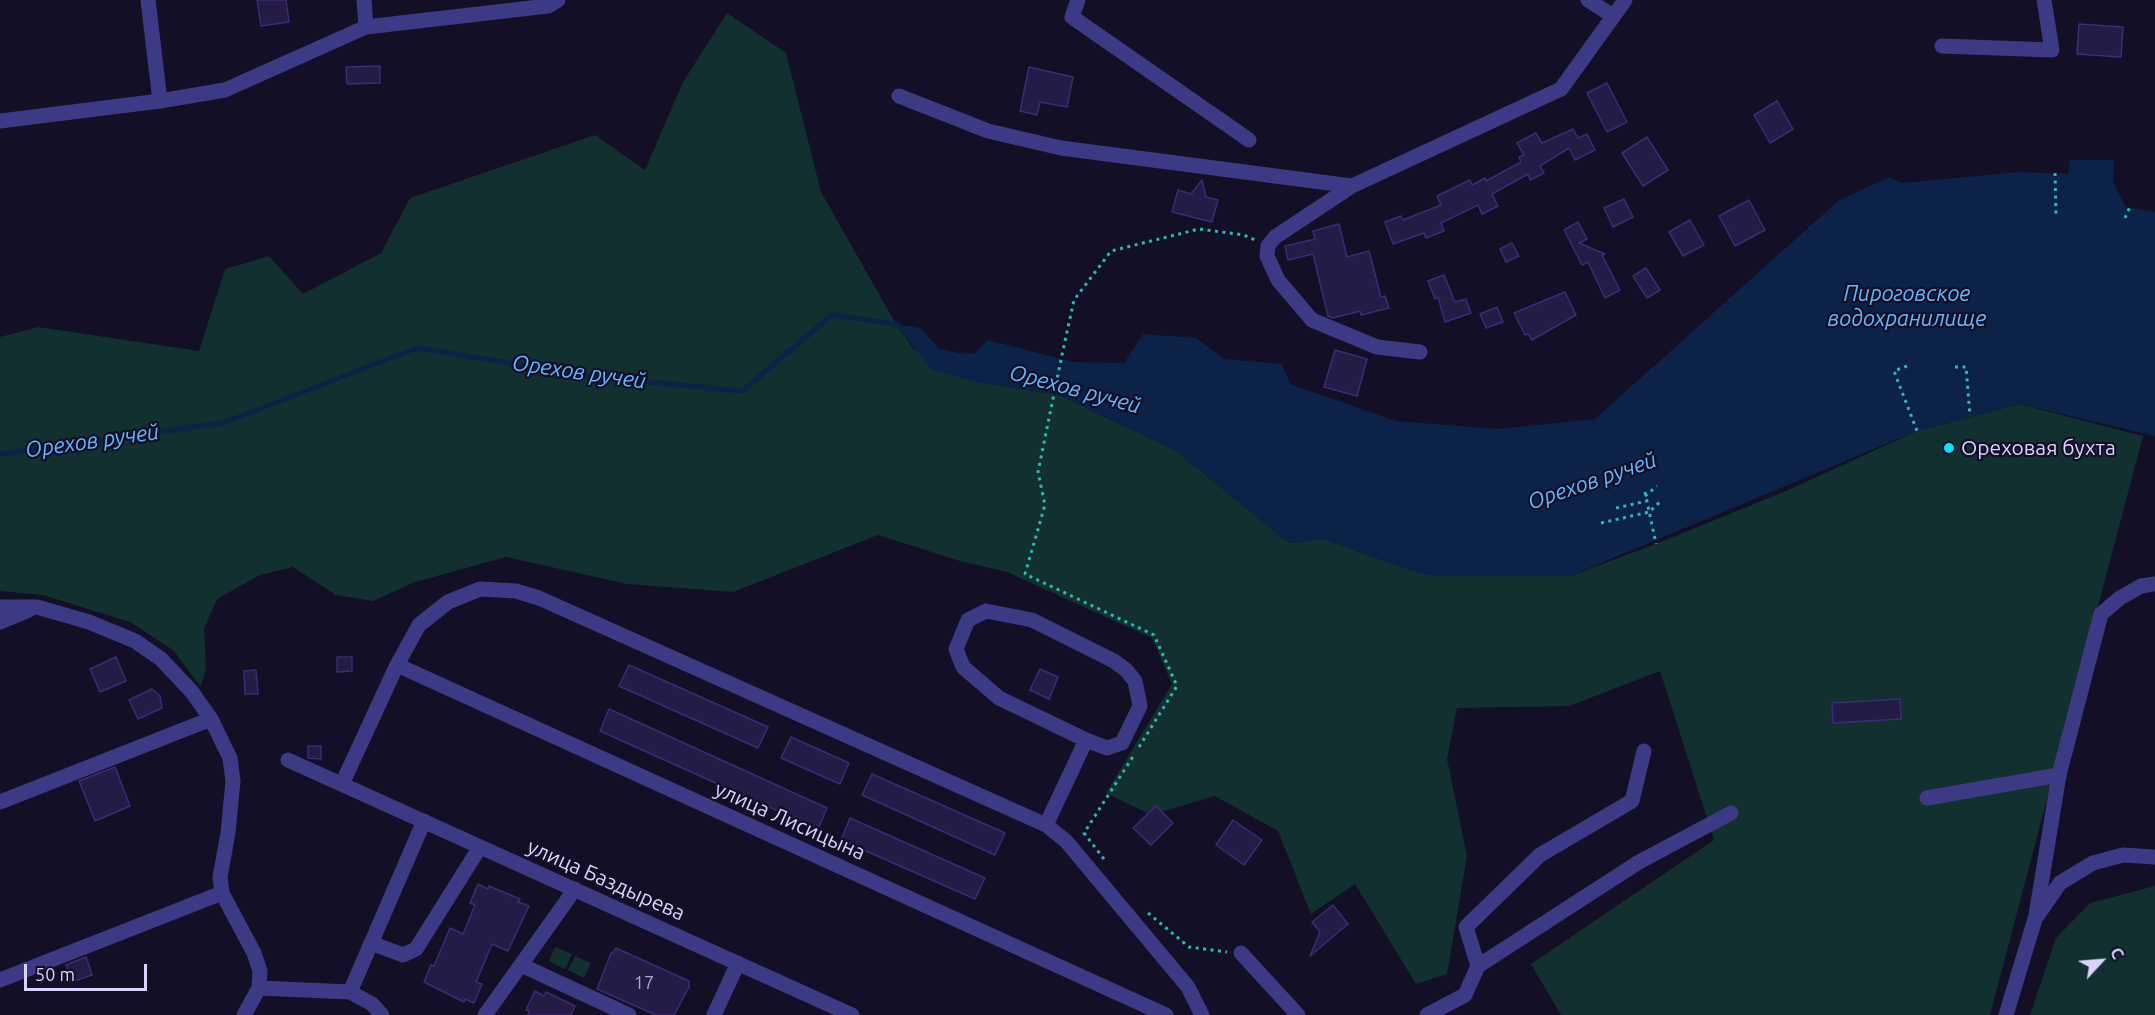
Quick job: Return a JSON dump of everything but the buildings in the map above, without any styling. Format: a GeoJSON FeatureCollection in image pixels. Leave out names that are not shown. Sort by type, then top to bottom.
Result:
{"type":"FeatureCollection","features":[{"type":"Feature","properties":{"kind":"street"},"geometry":{"type":"LineString","coordinates":[[148,0],[160,101]]}},
{"type":"Feature","properties":{"kind":"street"},"geometry":{"type":"LineString","coordinates":[[364,0],[366,27]]}},
{"type":"Feature","properties":{"kind":"street"},"geometry":{"type":"LineString","coordinates":[[0,121],[160,101],[225,90],[366,27],[548,6],[558,0]]}},
{"type":"Feature","properties":{"kind":"street"},"geometry":{"type":"LineString","coordinates":[[1078,0],[1072,17],[1248,140]]}},
{"type":"Feature","properties":{"kind":"street"},"geometry":{"type":"LineString","coordinates":[[1588,0],[1613,16]]}},
{"type":"Feature","properties":{"kind":"street"},"geometry":{"type":"LineString","coordinates":[[1420,352],[1377,347],[1312,320],[1278,280],[1267,256],[1268,246],[1275,237],[1352,186],[1561,89],[1625,0]]}},
{"type":"Feature","properties":{"kind":"street"},"geometry":{"type":"LineString","coordinates":[[1942,46],[2052,50],[2044,0]]}},
{"type":"Feature","properties":{"kind":"street"},"geometry":{"type":"LineString","coordinates":[[899,96],[988,131],[1061,148],[1352,186]]}},
{"type":"Feature","properties":{"kind":"street"},"geometry":{"type":"LineString","coordinates":[[2006,1015],[2035,919],[2059,776],[2101,614],[2134,590],[2155,584]]}},
{"type":"Feature","properties":{"kind":"street"},"geometry":{"type":"LineString","coordinates":[[342,784],[397,665],[419,625],[448,602],[480,589],[516,591],[539,598],[1046,825],[1066,841],[1188,987],[1202,1015]]}},
{"type":"Feature","properties":{"kind":"street"},"geometry":{"type":"LineString","coordinates":[[0,607],[37,607],[89,622],[135,641],[161,659],[192,692],[211,719],[230,758],[233,781],[228,833],[220,877],[222,893],[254,953],[260,971],[259,988],[244,1015]]}},
{"type":"Feature","properties":{"kind":"street"},"geometry":{"type":"LineString","coordinates":[[0,622],[37,607]]}},
{"type":"Feature","properties":{"kind":"street"},"geometry":{"type":"LineString","coordinates":[[986,611],[1032,620],[1114,661],[1126,670],[1135,681],[1140,705],[1122,743],[1107,748],[1086,740],[999,698],[963,667],[956,649],[968,620],[986,611]]}},
{"type":"Feature","properties":{"kind":"street","name":"улица Лисицына"},"geometry":{"type":"LineString","coordinates":[[397,665],[1166,1015]]}},
{"type":"Feature","properties":{"kind":"street"},"geometry":{"type":"LineString","coordinates":[[0,802],[211,719]]}},
{"type":"Feature","properties":{"kind":"street"},"geometry":{"type":"LineString","coordinates":[[1046,825],[1086,740]]}},
{"type":"Feature","properties":{"kind":"street"},"geometry":{"type":"LineString","coordinates":[[1478,966],[1466,927],[1540,855],[1632,801],[1644,751]]}},
{"type":"Feature","properties":{"kind":"street","name":"улица Баздырева"},"geometry":{"type":"LineString","coordinates":[[288,759],[852,1015]]}},
{"type":"Feature","properties":{"kind":"street"},"geometry":{"type":"LineString","coordinates":[[1927,798],[2059,776]]}},
{"type":"Feature","properties":{"kind":"street"},"geometry":{"type":"LineString","coordinates":[[1427,1015],[1465,995],[1478,966],[1639,862],[1731,813]]}},
{"type":"Feature","properties":{"kind":"street"},"geometry":{"type":"LineString","coordinates":[[350,992],[424,821]]}},
{"type":"Feature","properties":{"kind":"street"},"geometry":{"type":"LineString","coordinates":[[371,943],[403,956],[417,949],[480,847]]}},
{"type":"Feature","properties":{"kind":"street"},"geometry":{"type":"LineString","coordinates":[[2035,919],[2060,883],[2093,862],[2123,855],[2155,857]]}},
{"type":"Feature","properties":{"kind":"street"},"geometry":{"type":"LineString","coordinates":[[485,1015],[575,889]]}},
{"type":"Feature","properties":{"kind":"street"},"geometry":{"type":"LineString","coordinates":[[0,980],[222,893]]}},
{"type":"Feature","properties":{"kind":"street"},"geometry":{"type":"LineString","coordinates":[[1241,953],[1298,1015]]}},
{"type":"Feature","properties":{"kind":"street"},"geometry":{"type":"LineString","coordinates":[[714,1015],[738,963]]}},
{"type":"Feature","properties":{"kind":"street"},"geometry":{"type":"LineString","coordinates":[[521,965],[611,1011],[629,1015]]}},
{"type":"Feature","properties":{"kind":"street"},"geometry":{"type":"LineString","coordinates":[[259,988],[350,992],[372,1004],[382,1015]]}},
{"type":"Feature","properties":{"kind":"path"},"geometry":{"type":"LineString","coordinates":[[2055,173],[2056,215]]}},
{"type":"Feature","properties":{"kind":"path"},"geometry":{"type":"LineString","coordinates":[[2125,218],[2130,207]]}},
{"type":"Feature","properties":{"kind":"path"},"geometry":{"type":"LineString","coordinates":[[1105,861],[1084,833],[1178,686],[1154,635],[1025,574],[1044,505],[1038,472],[1074,300],[1111,251],[1199,229],[1244,235],[1268,246]]}},
{"type":"Feature","properties":{"kind":"path"},"geometry":{"type":"LineString","coordinates":[[1907,366],[1894,371],[1917,431]]}},
{"type":"Feature","properties":{"kind":"path"},"geometry":{"type":"LineString","coordinates":[[1955,367],[1966,368],[1970,416]]}},
{"type":"Feature","properties":{"kind":"path"},"geometry":{"type":"LineString","coordinates":[[1656,544],[1645,494],[1657,486]]}},
{"type":"Feature","properties":{"kind":"path"},"geometry":{"type":"LineString","coordinates":[[1616,508],[1647,501]]}},
{"type":"Feature","properties":{"kind":"path"},"geometry":{"type":"LineString","coordinates":[[1601,523],[1649,512],[1661,501]]}},
{"type":"Feature","properties":{"kind":"path"},"geometry":{"type":"LineString","coordinates":[[1140,906],[1189,948],[1241,953]]}},
{"type":"Feature","properties":{"kind":"green space"},"geometry":{"type":"Polygon","coordinates":[[[727,13],[786,53],[821,192],[896,324],[914,349],[977,382],[1059,395],[1175,450],[1289,543],[1323,539],[1426,575],[1570,576],[1788,490],[1917,431],[2019,404],[2143,436],[1990,1015],[1561,1015],[1531,964],[1714,840],[1660,671],[1569,706],[1457,708],[1447,759],[1467,856],[1447,974],[1416,984],[1355,884],[1311,914],[1278,831],[1215,796],[1151,815],[1106,793],[1172,684],[1152,638],[1007,572],[960,561],[878,535],[733,592],[627,584],[506,557],[415,582],[373,601],[336,595],[293,567],[260,575],[217,599],[204,629],[206,668],[201,687],[173,650],[130,622],[43,595],[0,591],[0,337],[38,327],[199,351],[225,269],[269,256],[303,294],[381,253],[410,198],[595,135],[645,170],[683,82],[727,13]]]}},
{"type":"Feature","properties":{"kind":"green space"},"geometry":{"type":"Polygon","coordinates":[[[2155,886],[2155,1015],[2030,1015],[2056,938],[2090,903],[2155,886]]]}},
{"type":"Feature","properties":{"kind":"green space"},"geometry":{"type":"Polygon","coordinates":[[[555,947],[572,954],[565,969],[549,961],[555,947]]]}},
{"type":"Feature","properties":{"kind":"green space"},"geometry":{"type":"Polygon","coordinates":[[[575,956],[591,963],[584,978],[568,970],[575,956]]]}},
{"type":"Feature","properties":{"kind":"water","name":"Пироговское водохранилище"},"geometry":{"type":"Polygon","coordinates":[[[2070,160],[2114,160],[2113,182],[2126,207],[2155,212],[2155,436],[2019,404],[1917,431],[1570,576],[1426,575],[1323,539],[1289,543],[1175,450],[1059,395],[977,382],[931,369],[896,324],[921,328],[939,349],[974,354],[988,340],[1073,362],[1124,363],[1143,334],[1196,338],[1224,359],[1282,364],[1290,384],[1396,421],[1497,429],[1595,419],[1838,201],[1889,177],[1902,183],[2019,172],[2068,174],[2070,160]]]}},
{"type":"Feature","properties":{"kind":"waterway","name":"Орехов ручей"},"geometry":{"type":"LineString","coordinates":[[0,454],[223,423],[417,348],[588,376],[742,391],[832,315],[896,324],[902,328]]}},
{"type":"Feature","properties":{"kind":"place","name":"Ореховая бухта"},"geometry":{"type":"Point","coordinates":[1949,448]}}]}
